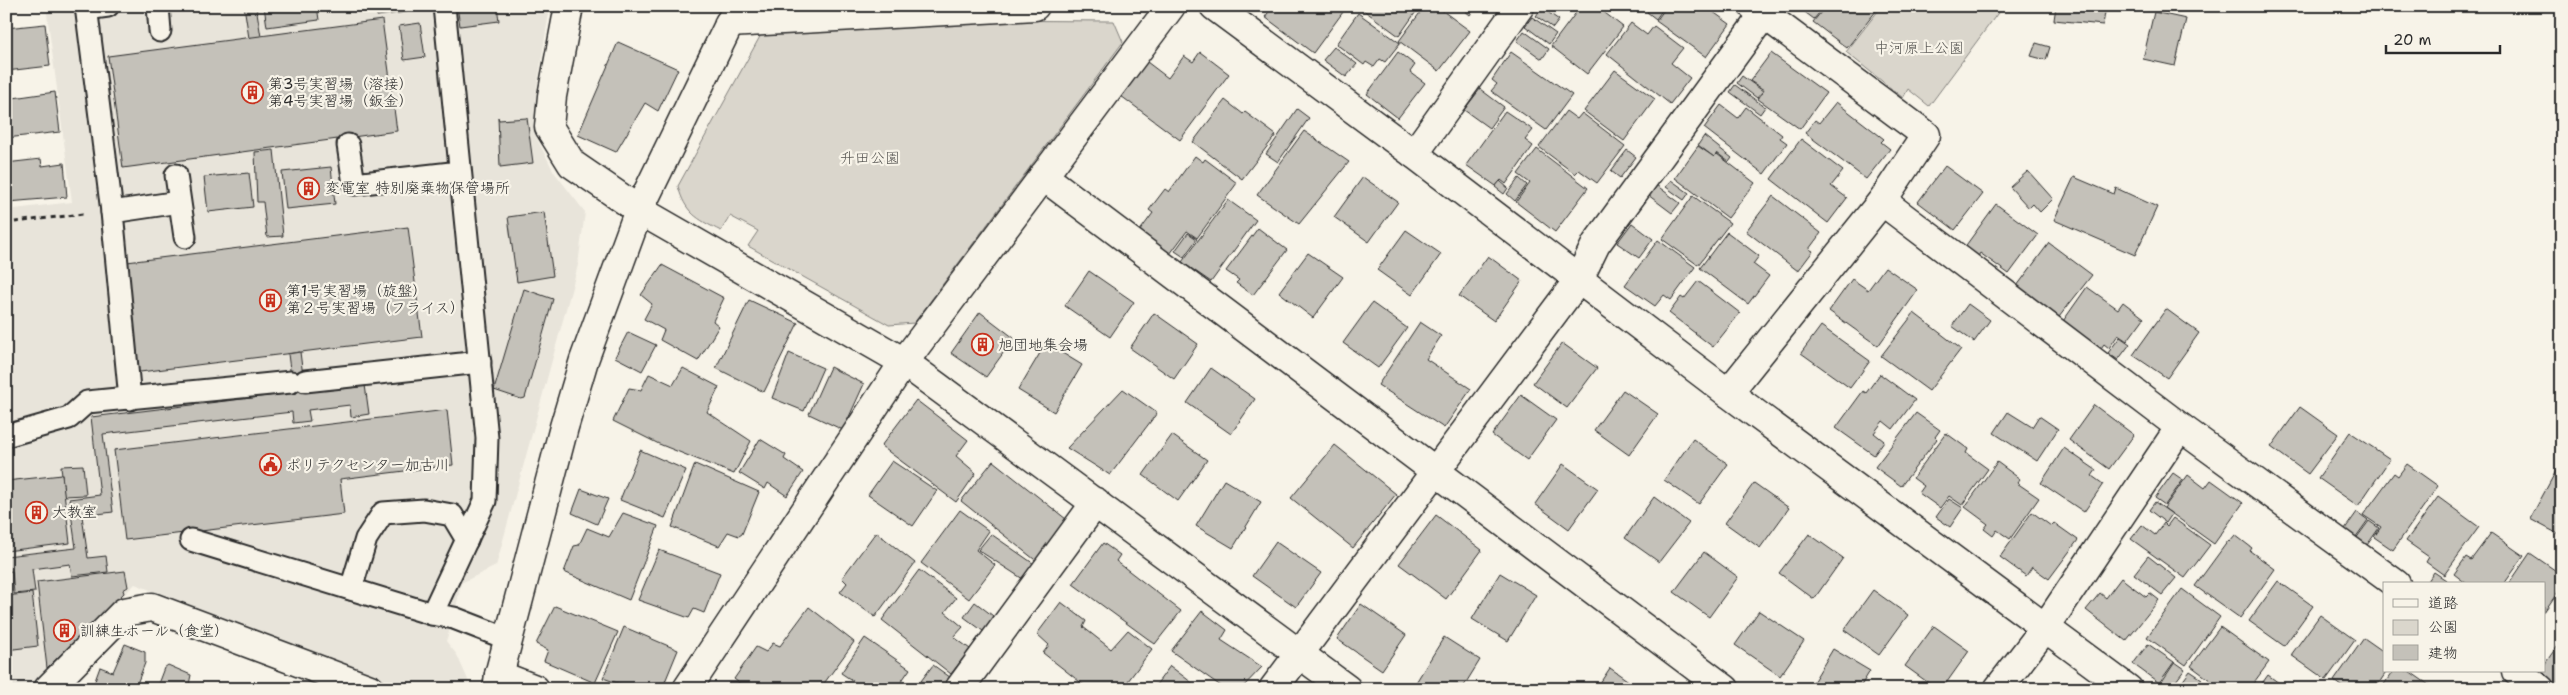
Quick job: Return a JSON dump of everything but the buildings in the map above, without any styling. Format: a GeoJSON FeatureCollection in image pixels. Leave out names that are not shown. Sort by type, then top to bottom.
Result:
{"type":"FeatureCollection","features":[{"type":"Feature","properties":{"kind":"street"},"geometry":{"type":"LineString","coordinates":[[569,6],[552,96],[550,127],[572,164],[639,210],[904,362],[1096,502],[1346,689]]}},
{"type":"Feature","properties":{"kind":"street"},"geometry":{"type":"LineString","coordinates":[[535,689],[498,682],[584,360],[639,210],[733,14],[1035,6]]}},
{"type":"Feature","properties":{"kind":"street"},"geometry":{"type":"LineString","coordinates":[[687,689],[904,362],[1171,6]]}},
{"type":"Feature","properties":{"kind":"street"},"geometry":{"type":"LineString","coordinates":[[1214,6],[1414,154],[1728,393],[2128,689]]}},
{"type":"Feature","properties":{"kind":"street"},"geometry":{"type":"LineString","coordinates":[[1414,154],[1520,6]]}},
{"type":"Feature","properties":{"kind":"street"},"geometry":{"type":"LineString","coordinates":[[1273,689],[1580,279],[1596,244],[1758,10],[1926,135],[1882,201],[1728,393]]}},
{"type":"Feature","properties":{"kind":"street"},"geometry":{"type":"LineString","coordinates":[[1043,176],[1726,689]]}},
{"type":"Feature","properties":{"kind":"street"},"geometry":{"type":"LineString","coordinates":[[1882,201],[2180,427],[2393,582]]}},
{"type":"Feature","properties":{"kind":"street"},"geometry":{"type":"LineString","coordinates":[[1998,689],[2046,628],[2180,427]]}},
{"type":"Feature","properties":{"kind":"street"},"geometry":{"type":"LineString","coordinates":[[959,689],[1096,502]]}},
{"type":"Feature","properties":{"kind":"street"},"geometry":{"type":"LineString","coordinates":[[48,689],[124,612],[152,607],[370,689]]}},
{"type":"Feature","properties":{"kind":"street"},"geometry":{"type":"LineString","coordinates":[[2517,672],[2540,689]]}},
{"type":"Feature","properties":{"kind":"lane"},"geometry":{"type":"LineString","coordinates":[[108,6],[86,8],[112,212],[130,399]]}},
{"type":"Feature","properties":{"kind":"lane"},"geometry":{"type":"LineString","coordinates":[[158,6],[160,32]]}},
{"type":"Feature","properties":{"kind":"lane"},"geometry":{"type":"LineString","coordinates":[[432,614],[485,501],[487,438],[444,6]]}},
{"type":"Feature","properties":{"kind":"lane"},"geometry":{"type":"LineString","coordinates":[[348,145],[354,184],[460,172]]}},
{"type":"Feature","properties":{"kind":"lane"},"geometry":{"type":"LineString","coordinates":[[176,174],[186,237]]}},
{"type":"Feature","properties":{"kind":"lane"},"geometry":{"type":"LineString","coordinates":[[112,212],[179,202]]}},
{"type":"Feature","properties":{"kind":"lane"},"geometry":{"type":"LineString","coordinates":[[6,436],[69,418],[87,402],[480,362]]}},
{"type":"Feature","properties":{"kind":"lane"},"geometry":{"type":"LineString","coordinates":[[351,589],[366,539],[383,513],[424,510],[452,515],[467,540]]}},
{"type":"Feature","properties":{"kind":"lane"},"geometry":{"type":"LineString","coordinates":[[191,540],[432,614],[454,618],[508,639]]}},
{"type":"Feature","properties":{"kind":"path"},"geometry":{"type":"LineString","coordinates":[[6,223],[84,214],[82,204]]}},
{"type":"Feature","properties":{"kind":"shaded area","name":"ポリテクセンター加古川"},"geometry":{"type":"Polygon","coordinates":[[[46,6],[550,6],[536,94],[535,135],[554,172],[585,212],[578,265],[496,566],[461,583],[454,618],[446,641],[457,655],[472,689],[401,689],[135,584],[30,689],[6,689],[6,210],[72,202],[46,6]]]}},
{"type":"Feature","properties":{"kind":"green space","name":"中河原上公園"},"geometry":{"type":"Polygon","coordinates":[[[1882,6],[2003,6],[1929,106],[1908,89],[1903,98],[1846,52],[1882,6]]]}},
{"type":"Feature","properties":{"kind":"green space","name":"升田公園"},"geometry":{"type":"Polygon","coordinates":[[[943,20],[1114,21],[1123,42],[914,323],[889,325],[748,246],[758,231],[730,216],[721,231],[699,219],[688,209],[678,186],[763,31],[943,20]]]}},
{"type":"Feature","properties":{"kind":"place","name":"第3号実習場（溶接） 第4号実習場（鈑金）"},"geometry":{"type":"Point","coordinates":[252,93]}},
{"type":"Feature","properties":{"kind":"place","name":"変電室 特別廃棄物保管場所"},"geometry":{"type":"Point","coordinates":[309,188]}},
{"type":"Feature","properties":{"kind":"place","name":"第1号実習場（旋盤） 第２号実習場（フライス）"},"geometry":{"type":"Point","coordinates":[270,300]}},
{"type":"Feature","properties":{"kind":"place","name":"旭団地集会場"},"geometry":{"type":"Point","coordinates":[982,345]}},
{"type":"Feature","properties":{"kind":"place","name":"ポリテクセンター加古川"},"geometry":{"type":"Point","coordinates":[270,465]}},
{"type":"Feature","properties":{"kind":"place","name":"大教室"},"geometry":{"type":"Point","coordinates":[36,512]}},
{"type":"Feature","properties":{"kind":"place","name":"訓練生ホール（食堂）"},"geometry":{"type":"Point","coordinates":[64,631]}}]}
